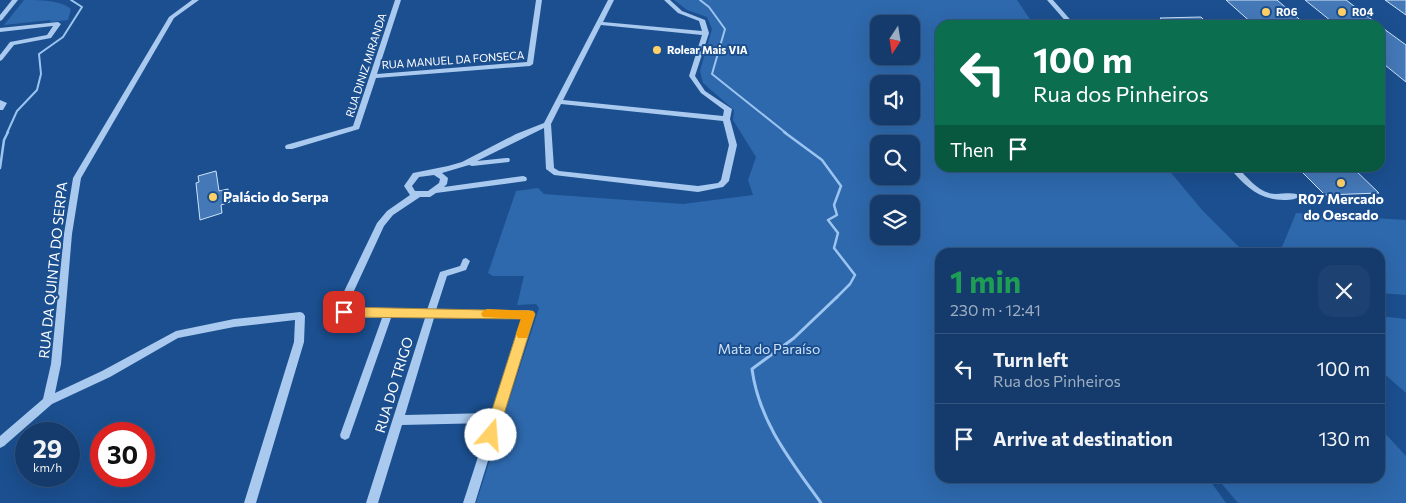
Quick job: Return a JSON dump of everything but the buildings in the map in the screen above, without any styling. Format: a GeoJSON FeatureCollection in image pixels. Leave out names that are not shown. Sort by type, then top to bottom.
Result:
{"type":"FeatureCollection","features":[{"type":"Feature","properties":{"kind":"street","name":"RUA DA QUINTA DO SERPA"},"geometry":{"type":"LineString","coordinates":[[48,401],[56,364],[68,234],[79,172],[172,18],[196,0]]}},
{"type":"Feature","properties":{"kind":"street","name":"RUA DINIZ MIRANDA"},"geometry":{"type":"LineString","coordinates":[[289,147],[356,127],[398,0]]}},
{"type":"Feature","properties":{"kind":"street","name":"RUA MANUEL DA FONSECA"},"geometry":{"type":"LineString","coordinates":[[373,76],[530,64],[539,0]]}},
{"type":"Feature","properties":{"kind":"street"},"geometry":{"type":"LineString","coordinates":[[611,0],[547,124],[549,167],[557,173],[698,189],[722,184],[727,173],[734,145],[726,119],[728,109],[703,92],[692,76],[706,33],[702,20],[680,12],[666,0]]}},
{"type":"Feature","properties":{"kind":"street"},"geometry":{"type":"LineString","coordinates":[[1050,0],[1068,20]]}},
{"type":"Feature","properties":{"kind":"street"},"geometry":{"type":"LineString","coordinates":[[0,5],[13,2]]}},
{"type":"Feature","properties":{"kind":"street"},"geometry":{"type":"LineString","coordinates":[[1,17],[13,2]]}},
{"type":"Feature","properties":{"kind":"street"},"geometry":{"type":"LineString","coordinates":[[599,23],[706,33]]}},
{"type":"Feature","properties":{"kind":"street"},"geometry":{"type":"LineString","coordinates":[[0,30],[58,24],[49,38],[12,43],[0,59]]}},
{"type":"Feature","properties":{"kind":"street"},"geometry":{"type":"LineString","coordinates":[[0,102],[3,103],[0,108]]}},
{"type":"Feature","properties":{"kind":"street"},"geometry":{"type":"LineString","coordinates":[[559,102],[726,119]]}},
{"type":"Feature","properties":{"kind":"street"},"geometry":{"type":"LineString","coordinates":[[465,165],[531,130],[547,124]]}},
{"type":"Feature","properties":{"kind":"street"},"geometry":{"type":"LineString","coordinates":[[418,194],[409,190],[409,182],[422,173],[506,160]]}},
{"type":"Feature","properties":{"kind":"street"},"geometry":{"type":"LineString","coordinates":[[434,172],[442,175],[444,181],[436,191]]}},
{"type":"Feature","properties":{"kind":"street"},"geometry":{"type":"LineString","coordinates":[[1237,172],[1253,190],[1273,197],[1296,196]]}},
{"type":"Feature","properties":{"kind":"street"},"geometry":{"type":"LineString","coordinates":[[469,503],[528,314],[344,314],[342,306],[380,225],[390,213],[418,194],[523,179]]}},
{"type":"Feature","properties":{"kind":"street","name":"RUA DO TRIGO"},"geometry":{"type":"LineString","coordinates":[[372,503],[443,274],[463,268],[466,260]]}},
{"type":"Feature","properties":{"kind":"street"},"geometry":{"type":"LineString","coordinates":[[345,435],[388,314]]}},
{"type":"Feature","properties":{"kind":"street"},"geometry":{"type":"LineString","coordinates":[[0,443],[48,401],[106,374],[176,334],[234,322],[300,316],[299,342],[250,503]]}},
{"type":"Feature","properties":{"kind":"street"},"geometry":{"type":"LineString","coordinates":[[397,420],[496,418]]}},
{"type":"Feature","properties":{"kind":"green space"},"geometry":{"type":"Polygon","coordinates":[[[24,0],[49,1],[67,6],[71,9],[68,20],[4,25],[24,0]]]}},
{"type":"Feature","properties":{"kind":"green space","name":"Mata do Paraíso"},"geometry":{"type":"Polygon","coordinates":[[[674,0],[1017,0],[1031,20],[935,20],[935,172],[1170,172],[1203,211],[1240,248],[935,248],[935,483],[1212,483],[1226,503],[476,503],[539,308],[536,304],[517,305],[524,276],[493,276],[488,273],[516,191],[538,188],[544,194],[683,204],[753,195],[748,180],[756,157],[733,120],[734,110],[703,83],[700,71],[712,29],[707,17],[687,10],[674,0]]]}},
{"type":"Feature","properties":{"kind":"green space"},"geometry":{"type":"Polygon","coordinates":[[[1296,213],[1406,220],[1406,295],[1385,293],[1385,248],[1282,248],[1296,213]]]}},
{"type":"Feature","properties":{"kind":"green space"},"geometry":{"type":"Polygon","coordinates":[[[1385,317],[1406,319],[1406,393],[1385,374],[1385,317]]]}},
{"type":"Feature","properties":{"kind":"green space"},"geometry":{"type":"Polygon","coordinates":[[[1385,433],[1406,456],[1406,503],[1238,503],[1221,483],[1385,483],[1385,433]]]}},
{"type":"Feature","properties":{"kind":"waterway"},"geometry":{"type":"LineString","coordinates":[[7,133],[17,111],[37,90],[41,74],[39,54],[63,37],[82,7],[71,0]]}},
{"type":"Feature","properties":{"kind":"waterway"},"geometry":{"type":"LineString","coordinates":[[700,0],[709,7],[725,29],[712,74],[786,133]]}},
{"type":"Feature","properties":{"kind":"waterway"},"geometry":{"type":"LineString","coordinates":[[0,168],[4,140],[8,132]]}},
{"type":"Feature","properties":{"kind":"waterway"},"geometry":{"type":"LineString","coordinates":[[784,132],[822,160],[841,186],[834,205],[837,215],[828,220],[838,233],[834,248],[855,275],[850,284],[837,297]]}},
{"type":"Feature","properties":{"kind":"waterway"},"geometry":{"type":"LineString","coordinates":[[821,503],[788,456],[769,424],[756,388],[752,369],[794,338],[837,297]]}},
{"type":"Feature","properties":{"kind":"slow traffic"},"geometry":{"type":"LineString","coordinates":[[487,314],[528,314],[522,334]]}},
{"type":"Feature","properties":{"kind":"place","name":"R06"},"geometry":{"type":"Point","coordinates":[1266,12]}},
{"type":"Feature","properties":{"kind":"place","name":"R04"},"geometry":{"type":"Point","coordinates":[1342,12]}},
{"type":"Feature","properties":{"kind":"place","name":"Rolear Mais VIA"},"geometry":{"type":"Point","coordinates":[657,50]}},
{"type":"Feature","properties":{"kind":"place","name":"R07 Mercado do Oescado"},"geometry":{"type":"Point","coordinates":[1341,183]}},
{"type":"Feature","properties":{"kind":"place","name":"Palácio do Serpa"},"geometry":{"type":"Point","coordinates":[213,197]}},
{"type":"Feature","properties":{"kind":"route"},"geometry":{"type":"LineString","coordinates":[[344,312],[344,314],[528,314],[491,435]]}}]}
